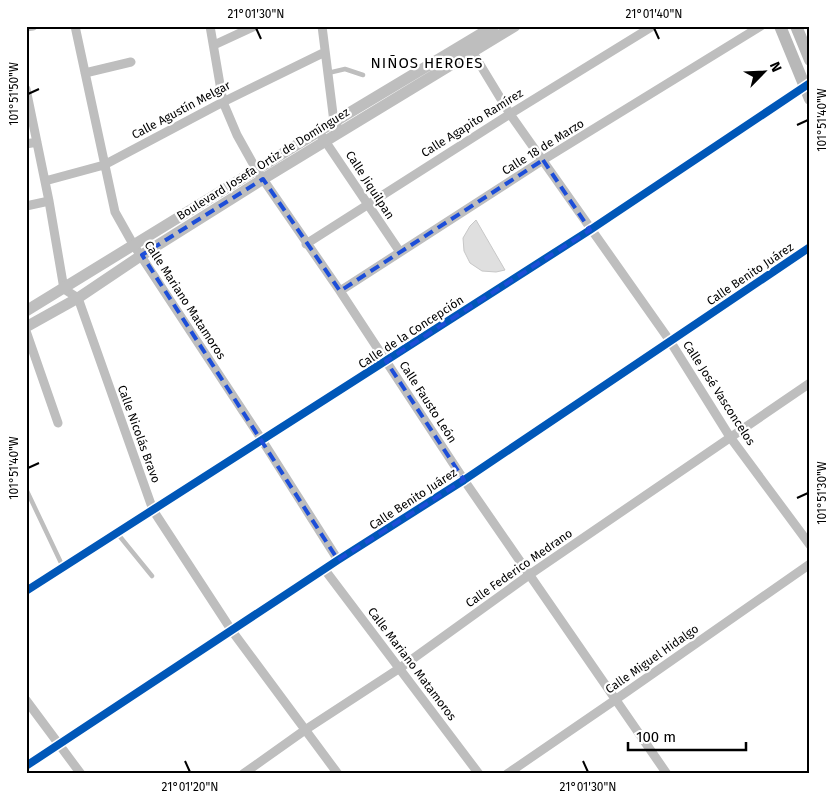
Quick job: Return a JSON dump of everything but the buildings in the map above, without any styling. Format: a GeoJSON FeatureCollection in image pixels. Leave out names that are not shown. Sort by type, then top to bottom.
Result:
{"type":"FeatureCollection","features":[{"type":"Feature","properties":{"kind":"main road"},"geometry":{"type":"LineString","coordinates":[[780,26],[807,85],[810,98]]}},
{"type":"Feature","properties":{"kind":"main road"},"geometry":{"type":"LineString","coordinates":[[796,26],[810,60]]}},
{"type":"Feature","properties":{"kind":"street"},"geometry":{"type":"LineString","coordinates":[[26,27],[33,26]]}},
{"type":"Feature","properties":{"kind":"street","name":"Calle Mariano Matamoros"},"geometry":{"type":"LineString","coordinates":[[75,26],[115,212],[133,244],[142,255],[338,560]]}},
{"type":"Feature","properties":{"kind":"street","name":"Calle Fausto León"},"geometry":{"type":"LineString","coordinates":[[210,26],[223,102],[237,135],[256,169],[340,291],[464,480],[667,774]]}},
{"type":"Feature","properties":{"kind":"street"},"geometry":{"type":"LineString","coordinates":[[214,45],[255,26]]}},
{"type":"Feature","properties":{"kind":"street"},"geometry":{"type":"LineString","coordinates":[[322,26],[334,122],[341,132]]}},
{"type":"Feature","properties":{"kind":"street","name":"Boulevard Josefa Ortiz de Domínguez"},"geometry":{"type":"LineString","coordinates":[[26,329],[326,142],[470,48],[494,26]]}},
{"type":"Feature","properties":{"kind":"street","name":"Boulevard Josefa Ortiz de Domínguez"},"geometry":{"type":"LineString","coordinates":[[26,311],[334,122],[470,48],[515,26]]}},
{"type":"Feature","properties":{"kind":"street","name":"Calle Agapito Ramírez"},"geometry":{"type":"LineString","coordinates":[[306,244],[366,204],[653,26]]}},
{"type":"Feature","properties":{"kind":"street","name":"Calle 18 de Marzo"},"geometry":{"type":"LineString","coordinates":[[340,291],[544,160],[761,26]]}},
{"type":"Feature","properties":{"kind":"street","name":"Calle José Vasconcelos"},"geometry":{"type":"LineString","coordinates":[[470,48],[510,114],[670,341],[730,437],[810,545]]}},
{"type":"Feature","properties":{"kind":"street","name":"Calle Agustín Melgar"},"geometry":{"type":"LineString","coordinates":[[45,182],[104,165],[223,102],[325,52]]}},
{"type":"Feature","properties":{"kind":"street"},"geometry":{"type":"LineString","coordinates":[[85,73],[131,62]]}},
{"type":"Feature","properties":{"kind":"street","name":"Calle de la Concepción"},"geometry":{"type":"LineString","coordinates":[[26,591],[590,230],[807,85]]}},
{"type":"Feature","properties":{"kind":"street"},"geometry":{"type":"LineString","coordinates":[[26,89],[49,201],[64,289],[78,298]]}},
{"type":"Feature","properties":{"kind":"street","name":"Calle Jiquilpan"},"geometry":{"type":"LineString","coordinates":[[319,132],[400,252]]}},
{"type":"Feature","properties":{"kind":"street"},"geometry":{"type":"LineString","coordinates":[[26,144],[37,142]]}},
{"type":"Feature","properties":{"kind":"street"},"geometry":{"type":"LineString","coordinates":[[26,206],[49,201]]}},
{"type":"Feature","properties":{"kind":"street","name":"Calle Benito Juárez"},"geometry":{"type":"LineString","coordinates":[[26,766],[338,560],[464,480],[810,247]]}},
{"type":"Feature","properties":{"kind":"street","name":"Calle Nicolás Bravo"},"geometry":{"type":"LineString","coordinates":[[78,298],[153,510],[232,631],[338,774]]}},
{"type":"Feature","properties":{"kind":"street"},"geometry":{"type":"LineString","coordinates":[[26,329],[58,423]]}},
{"type":"Feature","properties":{"kind":"street","name":"Calle Federico Medrano"},"geometry":{"type":"LineString","coordinates":[[243,774],[305,730],[400,668],[529,575],[810,383]]}},
{"type":"Feature","properties":{"kind":"street","name":"Calle Miguel Hidalgo"},"geometry":{"type":"LineString","coordinates":[[507,774],[810,564]]}},
{"type":"Feature","properties":{"kind":"street","name":"Calle Mariano Matamoros"},"geometry":{"type":"LineString","coordinates":[[325,570],[479,774]]}},
{"type":"Feature","properties":{"kind":"street"},"geometry":{"type":"LineString","coordinates":[[26,700],[82,774]]}},
{"type":"Feature","properties":{"kind":"lane"},"geometry":{"type":"LineString","coordinates":[[328,73],[345,69],[363,74]]}},
{"type":"Feature","properties":{"kind":"lane"},"geometry":{"type":"LineString","coordinates":[[26,489],[63,568]]}},
{"type":"Feature","properties":{"kind":"lane"},"geometry":{"type":"LineString","coordinates":[[117,533],[152,576]]}},
{"type":"Feature","properties":{"kind":"highlighted area"},"geometry":{"type":"Polygon","coordinates":[[[543,160],[590,230],[386,361],[464,480],[338,560],[142,255],[263,179],[340,291],[543,160]]]}},
{"type":"Feature","properties":{"kind":"cycle path"},"geometry":{"type":"LineString","coordinates":[[26,591],[590,230],[810,83]]}},
{"type":"Feature","properties":{"kind":"cycle path"},"geometry":{"type":"LineString","coordinates":[[26,766],[338,560],[464,480],[810,247]]}},
{"type":"Feature","properties":{"kind":"district","name":"NIÑOS HEROES"},"geometry":{"type":"Point","coordinates":[427,63]}}]}
